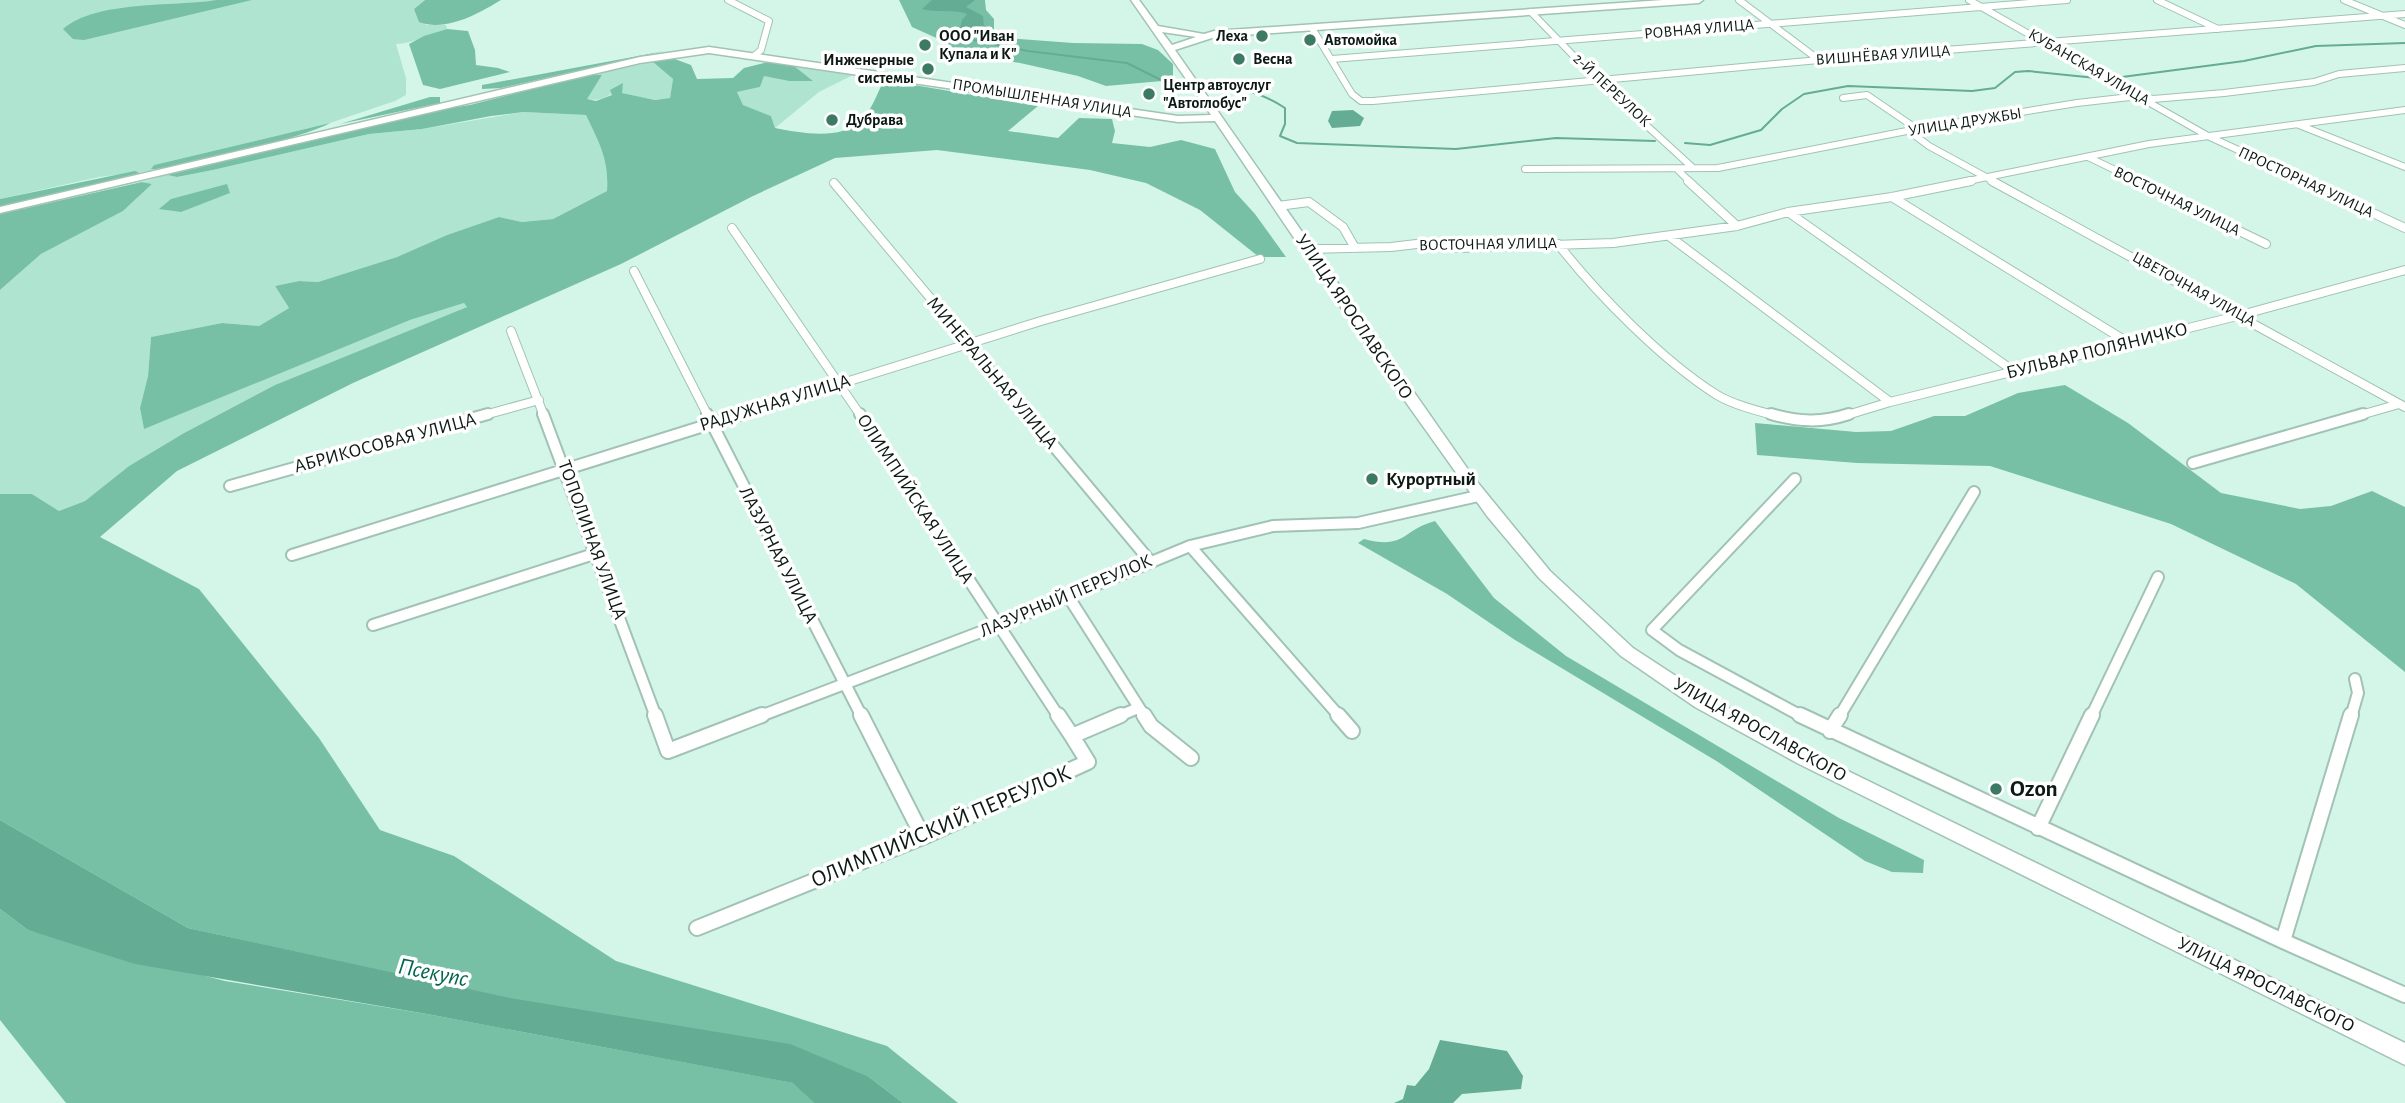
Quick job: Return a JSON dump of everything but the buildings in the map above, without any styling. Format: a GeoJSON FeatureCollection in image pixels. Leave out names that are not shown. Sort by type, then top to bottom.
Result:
{"type":"FeatureCollection","features":[{"type":"Feature","properties":{"kind":"main road","name":"УЛИЦА ЯРОСЛАВСКОГО"},"geometry":{"type":"LineString","coordinates":[[1135,0],[1220,118],[1478,496],[1523,553],[1605,635],[1728,717],[1819,765],[2405,1054]]}},
{"type":"Feature","properties":{"kind":"main road"},"geometry":{"type":"LineString","coordinates":[[1154,29],[1203,36],[1699,0]]}},
{"type":"Feature","properties":{"kind":"main road"},"geometry":{"type":"LineString","coordinates":[[1169,49],[1203,36]]}},
{"type":"Feature","properties":{"kind":"main road","name":"ПРОМЫШЛЕННАЯ УЛИЦА"},"geometry":{"type":"LineString","coordinates":[[0,210],[492,94],[671,54],[709,50],[1178,119],[1220,118]]}},
{"type":"Feature","properties":{"kind":"street"},"geometry":{"type":"LineString","coordinates":[[728,0],[769,21],[761,50],[754,56]]}},
{"type":"Feature","properties":{"kind":"street"},"geometry":{"type":"LineString","coordinates":[[1740,0],[1819,60]]}},
{"type":"Feature","properties":{"kind":"street","name":"КУБАНСКАЯ УЛИЦА"},"geometry":{"type":"LineString","coordinates":[[1969,0],[2208,136]]}},
{"type":"Feature","properties":{"kind":"street","name":"РОВНАЯ УЛИЦА"},"geometry":{"type":"LineString","coordinates":[[1332,59],[2067,0]]}},
{"type":"Feature","properties":{"kind":"street"},"geometry":{"type":"LineString","coordinates":[[2157,0],[2218,29]]}},
{"type":"Feature","properties":{"kind":"street"},"geometry":{"type":"LineString","coordinates":[[2344,0],[2405,25]]}},
{"type":"Feature","properties":{"kind":"street","name":"2-Й ПЕРЕУЛОК"},"geometry":{"type":"LineString","coordinates":[[1531,12],[1598,81],[1693,168]]}},
{"type":"Feature","properties":{"kind":"street","name":"ВИШНЁВАЯ УЛИЦА"},"geometry":{"type":"LineString","coordinates":[[1332,59],[1352,94],[1361,101],[1819,60],[2405,14]]}},
{"type":"Feature","properties":{"kind":"street"},"geometry":{"type":"LineString","coordinates":[[1312,28],[1332,59]]}},
{"type":"Feature","properties":{"kind":"street","name":"УЛИЦА ДРУЖБЫ"},"geometry":{"type":"LineString","coordinates":[[1525,169],[1678,170],[1718,167],[1913,130],[2138,96],[2153,99],[2224,93],[2314,82],[2339,74],[2405,68]]}},
{"type":"Feature","properties":{"kind":"street","name":"ЦВЕТОЧНАЯ УЛИЦА"},"geometry":{"type":"LineString","coordinates":[[1843,98],[1867,95],[1913,130],[1929,146],[2402,405]]}},
{"type":"Feature","properties":{"kind":"street","name":"ВОСТОЧНАЯ УЛИЦА"},"geometry":{"type":"LineString","coordinates":[[1307,249],[1425,243],[1459,248],[1613,243],[1669,236],[1737,226],[1788,212],[1892,197],[2149,144],[2405,110]]}},
{"type":"Feature","properties":{"kind":"street","name":"ВОСТОЧНАЯ УЛИЦА"},"geometry":{"type":"LineString","coordinates":[[2395,112],[2405,116]]}},
{"type":"Feature","properties":{"kind":"street","name":"ВОСТОЧНАЯ УЛИЦА"},"geometry":{"type":"LineString","coordinates":[[2297,124],[2405,167]]}},
{"type":"Feature","properties":{"kind":"street","name":"ПРОСТОРНАЯ УЛИЦА"},"geometry":{"type":"LineString","coordinates":[[2208,136],[2405,228]]}},
{"type":"Feature","properties":{"kind":"street","name":"ВОСТОЧНАЯ УЛИЦА"},"geometry":{"type":"LineString","coordinates":[[2088,157],[2266,244]]}},
{"type":"Feature","properties":{"kind":"street"},"geometry":{"type":"LineString","coordinates":[[1678,170],[1707,201],[1737,226]]}},
{"type":"Feature","properties":{"kind":"street","name":"МИНЕРАЛЬНАЯ УЛИЦА"},"geometry":{"type":"LineString","coordinates":[[834,183],[1150,561]]}},
{"type":"Feature","properties":{"kind":"street"},"geometry":{"type":"LineString","coordinates":[[1892,197],[2129,343]]}},
{"type":"Feature","properties":{"kind":"street"},"geometry":{"type":"LineString","coordinates":[[1278,205],[1309,202],[1339,224],[1353,239],[1354,248]]}},
{"type":"Feature","properties":{"kind":"street"},"geometry":{"type":"LineString","coordinates":[[1788,212],[2015,372]]}},
{"type":"Feature","properties":{"kind":"street","name":"ОЛИМПИЙСКАЯ УЛИЦА"},"geometry":{"type":"LineString","coordinates":[[732,228],[840,383],[997,626],[1072,736]]}},
{"type":"Feature","properties":{"kind":"street"},"geometry":{"type":"LineString","coordinates":[[1669,236],[1890,402]]}},
{"type":"Feature","properties":{"kind":"street","name":"БУЛЬВАР ПОЛЯНИЧКО"},"geometry":{"type":"LineString","coordinates":[[1558,244],[1584,277],[1677,365],[1719,396],[1788,419],[1824,422],[1890,402],[2241,315],[2405,270]]}},
{"type":"Feature","properties":{"kind":"street","name":"РАДУЖНАЯ УЛИЦА"},"geometry":{"type":"LineString","coordinates":[[292,555],[1041,321],[1260,259]]}},
{"type":"Feature","properties":{"kind":"street","name":"ЛАЗУРНАЯ УЛИЦА"},"geometry":{"type":"LineString","coordinates":[[634,271],[923,837]]}},
{"type":"Feature","properties":{"kind":"street","name":"ТОПОЛИНАЯ УЛИЦА"},"geometry":{"type":"LineString","coordinates":[[510,331],[597,553],[668,751]]}},
{"type":"Feature","properties":{"kind":"street","name":"АБРИКОСОВАЯ УЛИЦА"},"geometry":{"type":"LineString","coordinates":[[230,486],[539,400]]}},
{"type":"Feature","properties":{"kind":"street","name":"ЦВЕТОЧНАЯ УЛИЦА"},"geometry":{"type":"LineString","coordinates":[[2193,463],[2402,405]]}},
{"type":"Feature","properties":{"kind":"street"},"geometry":{"type":"LineString","coordinates":[[1795,479],[1652,630],[1679,650],[1830,731],[2405,995]]}},
{"type":"Feature","properties":{"kind":"street"},"geometry":{"type":"LineString","coordinates":[[1830,731],[1974,492]]}},
{"type":"Feature","properties":{"kind":"street","name":"ЛАЗУРНЫЙ ПЕРЕУЛОК"},"geometry":{"type":"LineString","coordinates":[[668,751],[997,626],[1190,546],[1273,526],[1358,523],[1478,496]]}},
{"type":"Feature","properties":{"kind":"street"},"geometry":{"type":"LineString","coordinates":[[1190,546],[1352,731]]}},
{"type":"Feature","properties":{"kind":"street"},"geometry":{"type":"LineString","coordinates":[[373,625],[597,553]]}},
{"type":"Feature","properties":{"kind":"street"},"geometry":{"type":"LineString","coordinates":[[2038,828],[2158,577]]}},
{"type":"Feature","properties":{"kind":"street"},"geometry":{"type":"LineString","coordinates":[[1068,596],[1151,726],[1191,758]]}},
{"type":"Feature","properties":{"kind":"street"},"geometry":{"type":"LineString","coordinates":[[2283,941],[2358,693],[2355,679]]}},
{"type":"Feature","properties":{"kind":"street","name":"ОЛИМПИЙСКИЙ ПЕРЕУЛОК"},"geometry":{"type":"LineString","coordinates":[[697,928],[923,837],[1088,762],[1072,736],[1138,708]]}},
{"type":"Feature","properties":{"kind":"shaded area"},"geometry":{"type":"Polygon","coordinates":[[[0,0],[425,0],[414,9],[426,25],[446,25],[447,29],[415,41],[396,44],[406,78],[406,95],[395,101],[330,123],[154,165],[152,169],[158,170],[99,177],[0,199],[0,0]]]}},
{"type":"Feature","properties":{"kind":"shaded area"},"geometry":{"type":"Polygon","coordinates":[[[217,0],[252,0],[84,40],[73,39],[63,29],[95,13],[115,9],[217,0]]]}},
{"type":"Feature","properties":{"kind":"shaded area"},"geometry":{"type":"Polygon","coordinates":[[[425,0],[501,0],[472,16],[440,25],[419,22],[414,9],[425,0]]]}},
{"type":"Feature","properties":{"kind":"shaded area"},"geometry":{"type":"Polygon","coordinates":[[[899,0],[985,0],[986,10],[994,19],[994,31],[1007,38],[1142,44],[1158,50],[1173,64],[1173,80],[1106,86],[1078,76],[961,53],[943,41],[912,27],[899,0]]]}},
{"type":"Feature","properties":{"kind":"shaded area"},"geometry":{"type":"Polygon","coordinates":[[[932,0],[975,0],[966,7],[983,16],[984,27],[959,32],[962,20],[967,14],[922,9],[932,0]]]}},
{"type":"Feature","properties":{"kind":"shaded area"},"geometry":{"type":"Polygon","coordinates":[[[447,29],[468,31],[475,50],[476,65],[510,72],[440,89],[423,85],[409,44],[447,29]]]}},
{"type":"Feature","properties":{"kind":"shaded area"},"geometry":{"type":"Polygon","coordinates":[[[665,51],[501,88],[482,89],[482,85],[665,51]]]}},
{"type":"Feature","properties":{"kind":"shaded area"},"geometry":{"type":"Polygon","coordinates":[[[672,58],[691,65],[697,79],[733,78],[744,68],[768,62],[794,66],[813,81],[789,81],[764,76],[760,87],[737,92],[743,105],[771,116],[775,128],[785,130],[820,134],[853,127],[868,112],[884,80],[1038,106],[1008,131],[1058,138],[1079,118],[1112,119],[1115,131],[1112,143],[1150,147],[1181,140],[1215,149],[1235,192],[1255,214],[1286,257],[1259,257],[1200,210],[1146,183],[1090,170],[937,150],[835,158],[753,196],[621,264],[353,383],[177,471],[100,537],[199,589],[319,738],[380,830],[454,856],[616,961],[887,1046],[958,1103],[903,1103],[869,1077],[188,928],[0,820],[0,494],[32,494],[59,511],[85,501],[129,466],[184,433],[275,385],[467,307],[464,303],[410,320],[144,429],[140,408],[148,376],[151,337],[222,323],[259,326],[289,308],[275,286],[299,281],[318,282],[397,257],[447,235],[499,217],[522,222],[553,219],[607,191],[605,160],[586,115],[523,112],[422,129],[369,134],[213,170],[177,177],[167,175],[588,75],[602,75],[587,99],[596,101],[612,95],[610,90],[623,83],[622,93],[655,100],[670,98],[673,79],[653,62],[672,58]]]}},
{"type":"Feature","properties":{"kind":"shaded area"},"geometry":{"type":"Polygon","coordinates":[[[653,62],[673,79],[670,98],[655,100],[621,93],[623,84],[606,97],[586,99],[602,75],[588,75],[653,62]]]}},
{"type":"Feature","properties":{"kind":"shaded area"},"geometry":{"type":"Polygon","coordinates":[[[794,66],[853,75],[819,92],[775,128],[771,116],[743,105],[737,92],[760,87],[764,75],[789,81],[812,81],[794,66]]]}},
{"type":"Feature","properties":{"kind":"shaded area"},"geometry":{"type":"Polygon","coordinates":[[[430,97],[440,97],[440,103],[340,124],[430,97]]]}},
{"type":"Feature","properties":{"kind":"shaded area"},"geometry":{"type":"Polygon","coordinates":[[[1353,110],[1364,118],[1360,126],[1332,128],[1328,121],[1332,111],[1353,110]]]}},
{"type":"Feature","properties":{"kind":"shaded area"},"geometry":{"type":"Polygon","coordinates":[[[523,112],[586,115],[605,160],[607,191],[553,219],[522,222],[499,217],[447,235],[397,257],[318,282],[299,281],[275,286],[289,308],[259,326],[222,323],[151,337],[148,376],[140,408],[144,428],[410,320],[464,303],[467,307],[275,385],[184,433],[129,466],[85,501],[59,511],[32,494],[0,494],[0,290],[41,254],[123,211],[152,184],[142,182],[167,175],[177,177],[213,170],[369,134],[422,129],[523,112]]]}},
{"type":"Feature","properties":{"kind":"shaded area"},"geometry":{"type":"Polygon","coordinates":[[[330,123],[298,136],[242,151],[151,169],[154,165],[330,123]]]}},
{"type":"Feature","properties":{"kind":"shaded area"},"geometry":{"type":"Polygon","coordinates":[[[135,171],[140,173],[0,207],[0,199],[135,171]]]}},
{"type":"Feature","properties":{"kind":"shaded area"},"geometry":{"type":"Polygon","coordinates":[[[142,182],[152,184],[123,211],[41,254],[0,290],[0,214],[142,182]]]}},
{"type":"Feature","properties":{"kind":"shaded area"},"geometry":{"type":"Polygon","coordinates":[[[227,184],[230,193],[181,212],[159,209],[171,199],[227,184]]]}},
{"type":"Feature","properties":{"kind":"shaded area"},"geometry":{"type":"Polygon","coordinates":[[[2065,385],[2128,423],[2221,493],[2300,509],[2331,506],[2372,491],[2405,507],[2405,672],[2296,584],[2171,524],[1990,466],[1857,463],[1757,455],[1755,423],[1856,432],[1891,431],[1934,416],[1965,416],[2018,393],[2065,385]]]}},
{"type":"Feature","properties":{"kind":"shaded area"},"geometry":{"type":"Polygon","coordinates":[[[1435,521],[1494,598],[1566,656],[1839,818],[1924,860],[1923,873],[1892,872],[1865,861],[1718,762],[1515,640],[1447,594],[1358,543],[1364,539],[1377,542],[1396,541],[1435,521]]]}},
{"type":"Feature","properties":{"kind":"shaded area"},"geometry":{"type":"Polygon","coordinates":[[[0,820],[188,928],[510,998],[790,1044],[869,1077],[903,1103],[814,1103],[793,1083],[427,1014],[135,964],[28,930],[0,909],[0,820]]]}},
{"type":"Feature","properties":{"kind":"shaded area"},"geometry":{"type":"Polygon","coordinates":[[[0,909],[28,930],[225,981],[427,1014],[794,1083],[814,1103],[66,1103],[0,1020],[0,909]]]}},
{"type":"Feature","properties":{"kind":"shaded area"},"geometry":{"type":"Polygon","coordinates":[[[1440,1040],[1507,1051],[1523,1076],[1521,1089],[1462,1094],[1453,1103],[1394,1103],[1403,1099],[1407,1085],[1415,1086],[1429,1069],[1440,1040]]]}},
{"type":"Feature","properties":{"kind":"waterway"},"geometry":{"type":"LineString","coordinates":[[959,32],[973,40],[1028,51],[1127,63],[1167,83],[1194,87]]}},
{"type":"Feature","properties":{"kind":"waterway"},"geometry":{"type":"LineString","coordinates":[[2122,77],[2244,61],[2316,46],[2405,43]]}},
{"type":"Feature","properties":{"kind":"waterway"},"geometry":{"type":"LineString","coordinates":[[1685,143],[1710,145],[1761,130],[1782,109],[1804,94],[1848,86],[1972,91],[1995,88],[2015,72],[2028,71],[2096,78]]}},
{"type":"Feature","properties":{"kind":"waterway"},"geometry":{"type":"LineString","coordinates":[[1202,87],[1245,91],[1275,102],[1285,108],[1285,124],[1280,136],[1297,143],[1456,149],[1556,138],[1655,141]]}},
{"type":"Feature","properties":{"kind":"place","name":"Леха"},"geometry":{"type":"Point","coordinates":[1262,36]}},
{"type":"Feature","properties":{"kind":"place","name":"Автомойка"},"geometry":{"type":"Point","coordinates":[1310,40]}},
{"type":"Feature","properties":{"kind":"place","name":"ООО \"Иван Купала и К\""},"geometry":{"type":"Point","coordinates":[925,45]}},
{"type":"Feature","properties":{"kind":"place","name":"Весна"},"geometry":{"type":"Point","coordinates":[1239,59]}},
{"type":"Feature","properties":{"kind":"place","name":"Инженерные системы"},"geometry":{"type":"Point","coordinates":[928,69]}},
{"type":"Feature","properties":{"kind":"place","name":"Центр автоуслуг \"Автоглобус\""},"geometry":{"type":"Point","coordinates":[1149,94]}},
{"type":"Feature","properties":{"kind":"place","name":"Дубрава"},"geometry":{"type":"Point","coordinates":[832,120]}},
{"type":"Feature","properties":{"kind":"place","name":"Курортный"},"geometry":{"type":"Point","coordinates":[1372,479]}},
{"type":"Feature","properties":{"kind":"place","name":"Ozon"},"geometry":{"type":"Point","coordinates":[1996,789]}},
{"type":"Feature","properties":{"kind":"water label","name":"Псекупс"},"geometry":{"type":"Point","coordinates":[433,973]}}]}
